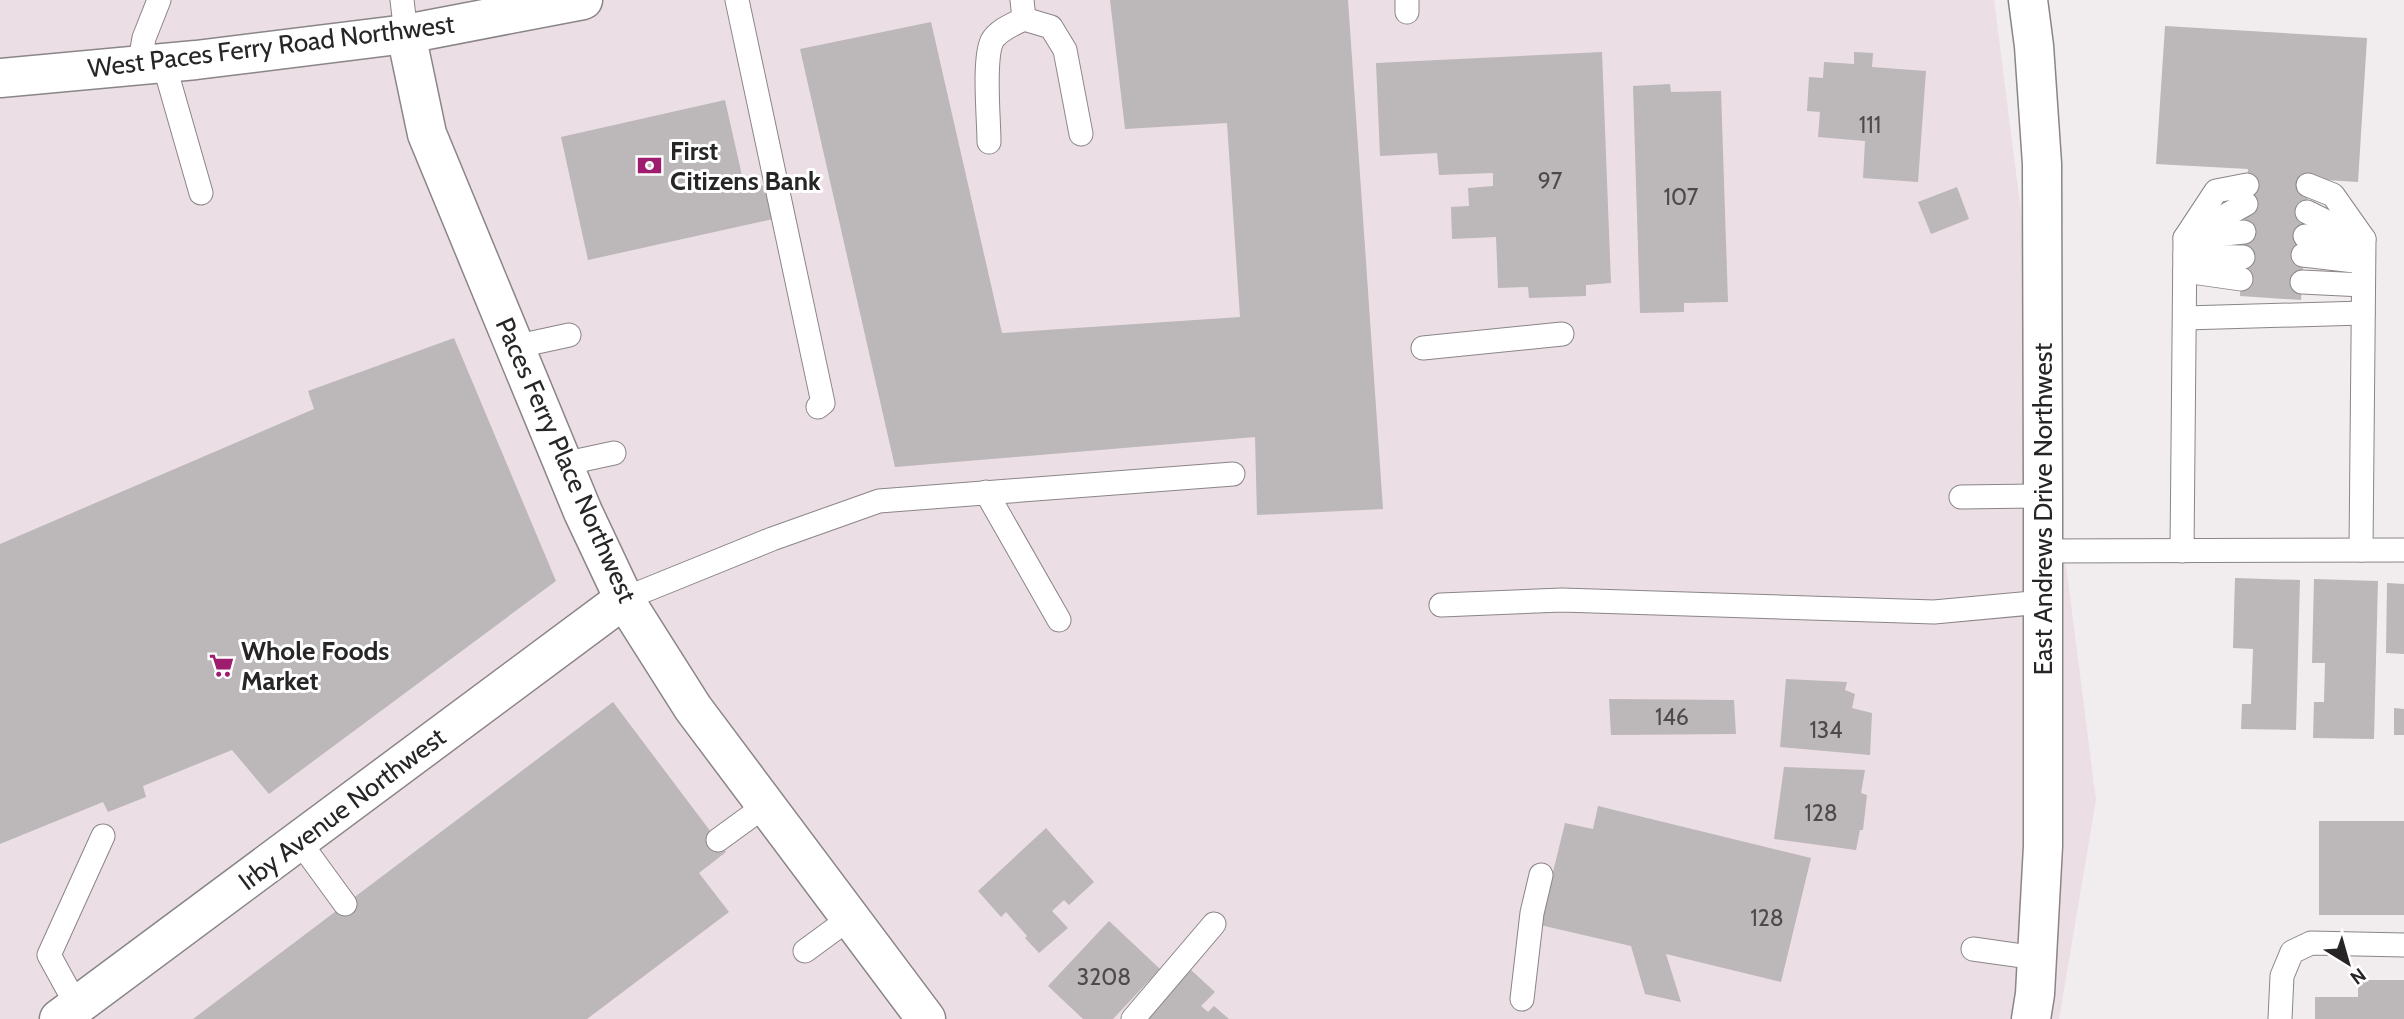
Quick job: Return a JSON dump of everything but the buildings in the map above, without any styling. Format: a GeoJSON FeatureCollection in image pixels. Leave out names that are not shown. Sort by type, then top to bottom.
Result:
{"type":"FeatureCollection","features":[{"type":"Feature","properties":{"kind":"street","name":"West Paces Ferry Road Northwest"},"geometry":{"type":"LineString","coordinates":[[0,78],[152,64],[404,17],[583,0]]}},
{"type":"Feature","properties":{"kind":"street","name":"East Andrews Drive Northwest"},"geometry":{"type":"LineString","coordinates":[[2028,0],[2042,164],[2043,496],[2043,846],[2031,1019]]}},
{"type":"Feature","properties":{"kind":"street","name":"Paces Ferry Place Northwest"},"geometry":{"type":"LineString","coordinates":[[404,17],[427,134],[583,512],[624,598],[693,708],[926,1019]]}},
{"type":"Feature","properties":{"kind":"street","name":"Irby Avenue Northwest"},"geometry":{"type":"LineString","coordinates":[[68,1012],[624,598]]}},
{"type":"Feature","properties":{"kind":"lane"},"geometry":{"type":"LineString","coordinates":[[159,0],[144,38],[201,192]]}},
{"type":"Feature","properties":{"kind":"lane"},"geometry":{"type":"LineString","coordinates":[[737,0],[823,403],[818,407]]}},
{"type":"Feature","properties":{"kind":"lane"},"geometry":{"type":"LineString","coordinates":[[989,142],[988,60],[992,40],[1023,10],[1051,27],[1065,50],[1081,134]]}},
{"type":"Feature","properties":{"kind":"lane"},"geometry":{"type":"LineString","coordinates":[[2308,185],[2333,195],[2363,250],[2361,550]]}},
{"type":"Feature","properties":{"kind":"lane"},"geometry":{"type":"LineString","coordinates":[[2182,551],[2185,255],[2246,195]]}},
{"type":"Feature","properties":{"kind":"lane"},"geometry":{"type":"LineString","coordinates":[[2306,212],[2363,250]]}},
{"type":"Feature","properties":{"kind":"lane"},"geometry":{"type":"LineString","coordinates":[[2185,255],[2244,232]]}},
{"type":"Feature","properties":{"kind":"lane"},"geometry":{"type":"LineString","coordinates":[[2304,246],[2363,250]]}},
{"type":"Feature","properties":{"kind":"lane"},"geometry":{"type":"LineString","coordinates":[[2185,255],[2242,268]]}},
{"type":"Feature","properties":{"kind":"lane"},"geometry":{"type":"LineString","coordinates":[[2302,282],[2363,285]]}},
{"type":"Feature","properties":{"kind":"lane"},"geometry":{"type":"LineString","coordinates":[[2185,318],[2363,313]]}},
{"type":"Feature","properties":{"kind":"lane"},"geometry":{"type":"LineString","coordinates":[[1423,348],[1562,334]]}},
{"type":"Feature","properties":{"kind":"lane"},"geometry":{"type":"LineString","coordinates":[[514,346],[569,335]]}},
{"type":"Feature","properties":{"kind":"lane"},"geometry":{"type":"LineString","coordinates":[[563,464],[614,453]]}},
{"type":"Feature","properties":{"kind":"lane"},"geometry":{"type":"LineString","coordinates":[[624,598],[772,539],[879,501],[1233,474]]}},
{"type":"Feature","properties":{"kind":"lane"},"geometry":{"type":"LineString","coordinates":[[986,492],[1059,620]]}},
{"type":"Feature","properties":{"kind":"lane"},"geometry":{"type":"LineString","coordinates":[[1961,497],[2043,496]]}},
{"type":"Feature","properties":{"kind":"lane"},"geometry":{"type":"LineString","coordinates":[[2042,551],[2404,550]]}},
{"type":"Feature","properties":{"kind":"lane"},"geometry":{"type":"LineString","coordinates":[[1441,605],[1562,600],[1934,612],[2043,602]]}},
{"type":"Feature","properties":{"kind":"lane"},"geometry":{"type":"LineString","coordinates":[[718,840],[765,805]]}},
{"type":"Feature","properties":{"kind":"lane"},"geometry":{"type":"LineString","coordinates":[[68,1012],[49,955],[103,836]]}},
{"type":"Feature","properties":{"kind":"lane"},"geometry":{"type":"LineString","coordinates":[[299,841],[345,904]]}},
{"type":"Feature","properties":{"kind":"lane"},"geometry":{"type":"LineString","coordinates":[[1522,999],[1532,913],[1541,875]]}},
{"type":"Feature","properties":{"kind":"lane"},"geometry":{"type":"LineString","coordinates":[[805,951],[850,918]]}},
{"type":"Feature","properties":{"kind":"lane"},"geometry":{"type":"LineString","coordinates":[[1133,1019],[1214,924]]}},
{"type":"Feature","properties":{"kind":"lane"},"geometry":{"type":"LineString","coordinates":[[2280,1019],[2282,976],[2292,952],[2311,943],[2404,946]]}},
{"type":"Feature","properties":{"kind":"lane"},"geometry":{"type":"LineString","coordinates":[[1973,949],[2037,958]]}},
{"type":"Feature","properties":{"kind":"shaded area"},"geometry":{"type":"Polygon","coordinates":[[[0,0],[1994,0],[2096,800],[2059,1019],[0,1019],[0,0]]]}},
{"type":"Feature","properties":{"kind":"place","name":"First Citizens Bank"},"geometry":{"type":"Point","coordinates":[650,166]}},
{"type":"Feature","properties":{"kind":"place","name":"Whole Foods Market"},"geometry":{"type":"Point","coordinates":[221,666]}}]}
